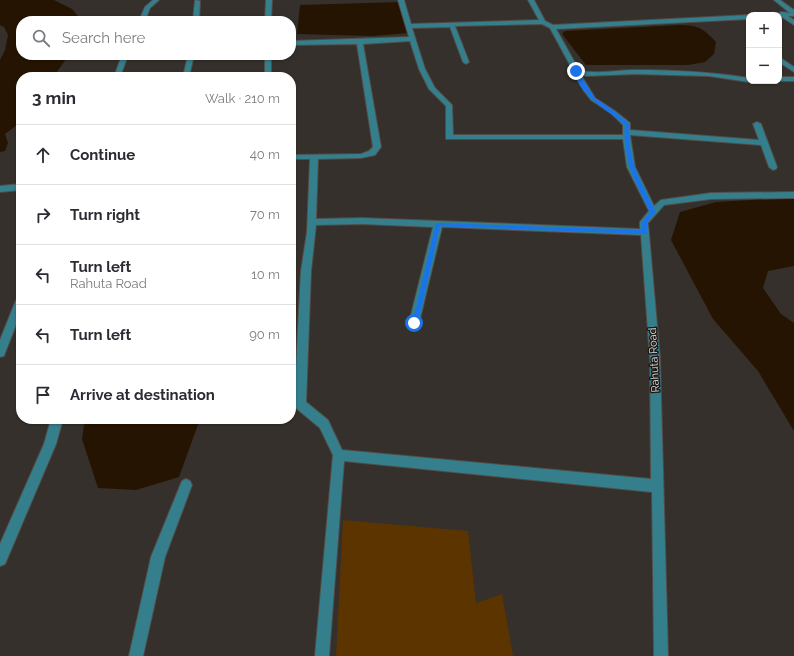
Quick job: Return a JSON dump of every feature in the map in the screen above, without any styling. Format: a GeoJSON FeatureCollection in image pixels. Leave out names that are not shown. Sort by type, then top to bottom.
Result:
{"type":"FeatureCollection","features":[{"type":"Feature","properties":{"kind":"street"},"geometry":{"type":"LineString","coordinates":[[144,16],[148,7],[156,0]]}},
{"type":"Feature","properties":{"kind":"street"},"geometry":{"type":"LineString","coordinates":[[268,16],[269,0]]}},
{"type":"Feature","properties":{"kind":"street"},"geometry":{"type":"LineString","coordinates":[[401,0],[422,69],[432,90],[449,106],[449,137],[626,135],[764,143]]}},
{"type":"Feature","properties":{"kind":"street"},"geometry":{"type":"LineString","coordinates":[[530,0],[543,22],[552,28],[586,90],[593,99],[613,112],[627,124],[626,135],[631,168],[653,212],[661,203],[711,196],[794,194]]}},
{"type":"Feature","properties":{"kind":"street"},"geometry":{"type":"LineString","coordinates":[[777,0],[794,13]]}},
{"type":"Feature","properties":{"kind":"street"},"geometry":{"type":"LineString","coordinates":[[196,16],[197,1]]}},
{"type":"Feature","properties":{"kind":"street"},"geometry":{"type":"LineString","coordinates":[[782,14],[794,13]]}},
{"type":"Feature","properties":{"kind":"street"},"geometry":{"type":"LineString","coordinates":[[782,14],[794,24]]}},
{"type":"Feature","properties":{"kind":"street"},"geometry":{"type":"LineString","coordinates":[[552,28],[746,17]]}},
{"type":"Feature","properties":{"kind":"street"},"geometry":{"type":"LineString","coordinates":[[409,26],[543,22]]}},
{"type":"Feature","properties":{"kind":"street"},"geometry":{"type":"LineString","coordinates":[[452,25],[466,62]]}},
{"type":"Feature","properties":{"kind":"street"},"geometry":{"type":"LineString","coordinates":[[296,43],[360,42],[412,39]]}},
{"type":"Feature","properties":{"kind":"street"},"geometry":{"type":"LineString","coordinates":[[296,158],[361,156],[372,153],[377,147],[360,42]]}},
{"type":"Feature","properties":{"kind":"street"},"geometry":{"type":"LineString","coordinates":[[119,72],[123,60]]}},
{"type":"Feature","properties":{"kind":"street"},"geometry":{"type":"LineString","coordinates":[[187,72],[191,60]]}},
{"type":"Feature","properties":{"kind":"street"},"geometry":{"type":"LineString","coordinates":[[268,60],[268,72]]}},
{"type":"Feature","properties":{"kind":"street"},"geometry":{"type":"LineString","coordinates":[[782,61],[794,70]]}},
{"type":"Feature","properties":{"kind":"street"},"geometry":{"type":"LineString","coordinates":[[576,71],[586,74],[635,72],[709,74],[746,80]]}},
{"type":"Feature","properties":{"kind":"street"},"geometry":{"type":"LineString","coordinates":[[782,79],[794,78]]}},
{"type":"Feature","properties":{"kind":"street"},"geometry":{"type":"LineString","coordinates":[[757,124],[773,167]]}},
{"type":"Feature","properties":{"kind":"street"},"geometry":{"type":"LineString","coordinates":[[314,157],[311,222],[306,270],[300,404],[324,424],[339,455],[322,656]]}},
{"type":"Feature","properties":{"kind":"street"},"geometry":{"type":"LineString","coordinates":[[0,189],[16,187]]}},
{"type":"Feature","properties":{"kind":"street","name":"Rahuta Road"},"geometry":{"type":"LineString","coordinates":[[653,212],[644,222],[654,359],[661,656]]}},
{"type":"Feature","properties":{"kind":"street"},"geometry":{"type":"LineString","coordinates":[[311,222],[362,221],[645,232]]}},
{"type":"Feature","properties":{"kind":"street"},"geometry":{"type":"LineString","coordinates":[[414,323],[438,224]]}},
{"type":"Feature","properties":{"kind":"street"},"geometry":{"type":"LineString","coordinates":[[0,353],[16,313]]}},
{"type":"Feature","properties":{"kind":"street"},"geometry":{"type":"LineString","coordinates":[[0,559],[50,444],[56,424]]}},
{"type":"Feature","properties":{"kind":"street"},"geometry":{"type":"LineString","coordinates":[[339,455],[657,486]]}},
{"type":"Feature","properties":{"kind":"street"},"geometry":{"type":"LineString","coordinates":[[136,656],[158,557],[186,485]]}},
{"type":"Feature","properties":{"kind":"shaded area"},"geometry":{"type":"Polygon","coordinates":[[[0,0],[54,0],[72,9],[78,16],[16,16],[16,60],[65,60],[57,72],[16,72],[16,126],[5,134],[8,143],[5,151],[0,152],[0,60],[5,50],[8,35],[4,27],[0,25],[0,0]]]}},
{"type":"Feature","properties":{"kind":"shaded area"},"geometry":{"type":"Polygon","coordinates":[[[401,2],[408,33],[372,36],[297,34],[300,5],[401,2]]]}},
{"type":"Feature","properties":{"kind":"shaded area"},"geometry":{"type":"Polygon","coordinates":[[[679,25],[696,27],[704,30],[716,42],[714,54],[705,62],[688,65],[586,65],[562,34],[565,31],[679,25]]]}},
{"type":"Feature","properties":{"kind":"shaded area"},"geometry":{"type":"Polygon","coordinates":[[[788,198],[794,199],[794,266],[768,271],[763,288],[781,314],[794,323],[794,431],[758,371],[713,319],[671,240],[680,212],[716,202],[788,198]]]}},
{"type":"Feature","properties":{"kind":"shaded area"},"geometry":{"type":"Polygon","coordinates":[[[84,424],[198,424],[179,477],[136,490],[98,488],[82,439],[84,424]]]}},
{"type":"Feature","properties":{"kind":"shaded area"},"geometry":{"type":"Polygon","coordinates":[[[343,520],[468,531],[476,603],[502,594],[513,656],[336,656],[343,520]]]}},
{"type":"Feature","properties":{"kind":"route"},"geometry":{"type":"LineString","coordinates":[[414,323],[438,224],[645,232],[644,222],[653,212],[631,168],[626,137],[627,124],[613,112],[593,99],[586,90],[576,71]]}}]}
